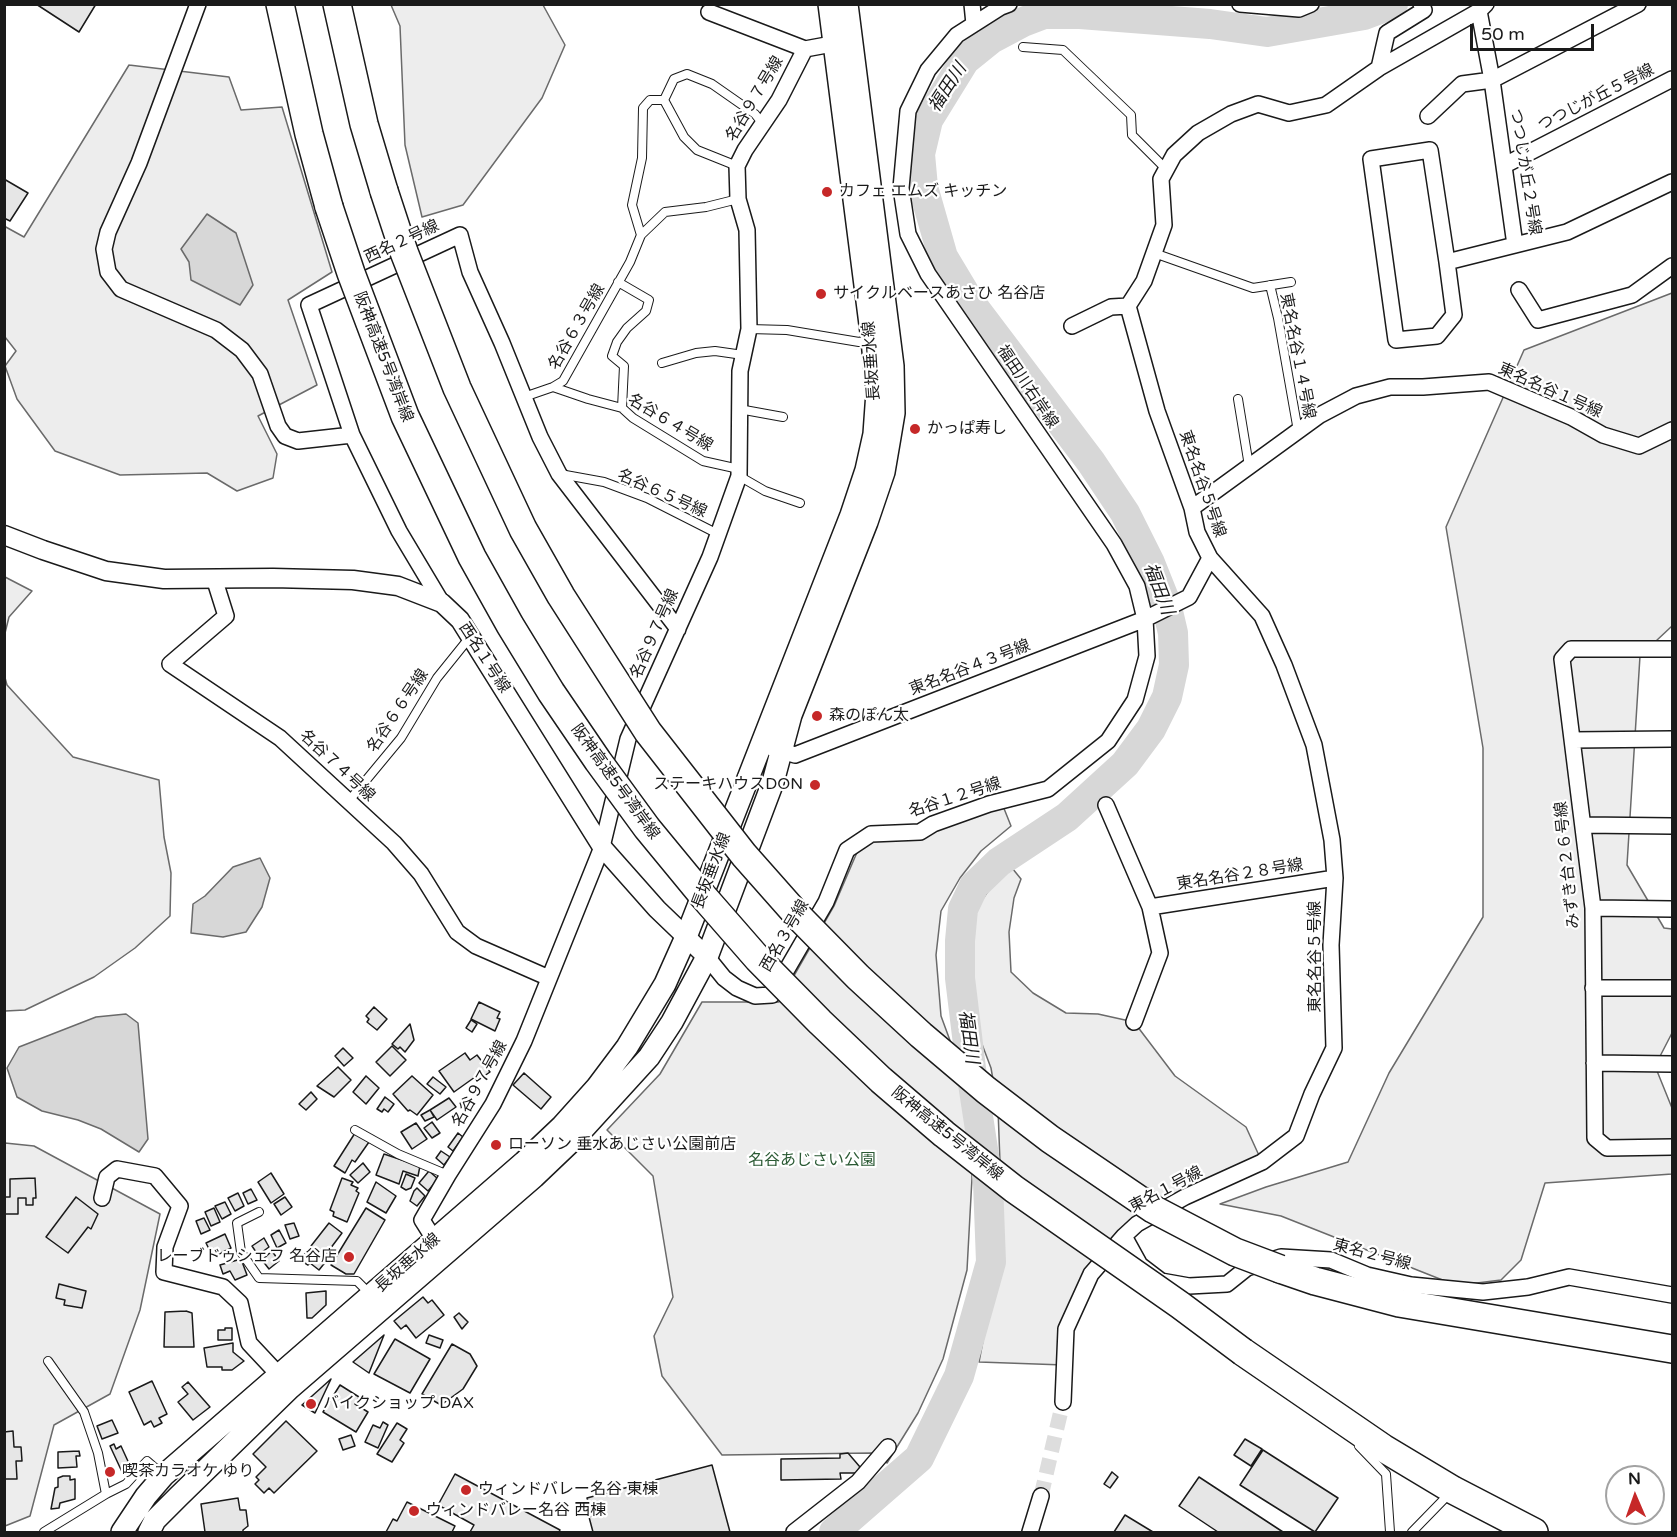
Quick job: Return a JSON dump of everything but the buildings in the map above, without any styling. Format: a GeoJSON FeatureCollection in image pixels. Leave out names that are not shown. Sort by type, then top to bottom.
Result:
{"type":"FeatureCollection","features":[{"type":"Feature","properties":{"kind":"highway","name":"阪神高速5号湾岸線"},"geometry":{"type":"LineString","coordinates":[[280,4],[309,134],[330,207],[354,284],[405,416],[472,557],[510,625],[551,692],[647,828],[758,958],[820,1022],[881,1080],[944,1134],[1014,1189],[1304,1395],[1383,1448],[1453,1490],[1534,1533]]}},
{"type":"Feature","properties":{"kind":"highway"},"geometry":{"type":"LineString","coordinates":[[337,4],[364,124],[404,252],[457,388],[523,529],[561,596],[648,732],[744,855],[798,916],[858,977],[986,1090],[1050,1139],[1153,1209],[1235,1252],[1325,1284],[1399,1303],[1672,1348]]}},
{"type":"Feature","properties":{"kind":"main road","name":"長坂垂水線"},"geometry":{"type":"LineString","coordinates":[[122,1533],[146,1496],[164,1475],[279,1375],[372,1295],[534,1177],[614,1098],[655,1048],[672,1022],[706,957],[772,782],[771,747],[791,715],[881,482],[894,413],[893,366],[843,42],[829,4]]}},
{"type":"Feature","properties":{"kind":"main road","name":"長坂垂水線"},"geometry":{"type":"LineString","coordinates":[[148,1533],[155,1520],[179,1496],[439,1248],[562,1126],[597,1087],[627,1047],[650,1010],[686,937],[771,747],[867,470],[874,434],[877,392],[843,42],[847,4]]}},
{"type":"Feature","properties":{"kind":"street"},"geometry":{"type":"LineString","coordinates":[[198,4],[139,163],[108,232],[104,249],[108,272],[121,289],[216,330],[242,350],[260,374],[278,426],[285,436],[298,441],[352,435]]}},
{"type":"Feature","properties":{"kind":"street"},"geometry":{"type":"LineString","coordinates":[[972,4],[974,24]]}},
{"type":"Feature","properties":{"kind":"street","name":"福田川右岸線"},"geometry":{"type":"LineString","coordinates":[[1009,4],[957,35],[928,70],[908,111],[901,188],[908,234],[928,274],[1114,544],[1137,586],[1145,619],[1147,656],[1135,700],[1108,741],[1048,789]]}},
{"type":"Feature","properties":{"kind":"street"},"geometry":{"type":"LineString","coordinates":[[1240,4],[1299,9],[1311,4]]}},
{"type":"Feature","properties":{"kind":"street"},"geometry":{"type":"LineString","coordinates":[[1428,116],[1462,84],[1492,80],[1638,4]]}},
{"type":"Feature","properties":{"kind":"street"},"geometry":{"type":"LineString","coordinates":[[1379,69],[1387,33],[1422,7]]}},
{"type":"Feature","properties":{"kind":"street"},"geometry":{"type":"LineString","coordinates":[[1072,326],[1111,307],[1128,306],[1144,281],[1164,225],[1161,179],[1174,155],[1198,133],[1231,114],[1258,104],[1289,113],[1326,105],[1379,69],[1483,8]]}},
{"type":"Feature","properties":{"kind":"street","name":"つつじが丘２号線"},"geometry":{"type":"LineString","coordinates":[[1483,8],[1515,245],[1567,232],[1672,182]]}},
{"type":"Feature","properties":{"kind":"street"},"geometry":{"type":"LineString","coordinates":[[709,12],[805,49]]}},
{"type":"Feature","properties":{"kind":"street","name":"名谷９７号線"},"geometry":{"type":"LineString","coordinates":[[439,1248],[422,1220],[493,1104],[524,1041],[602,847],[628,739],[718,534],[739,472],[740,371],[749,329],[747,230],[738,200],[737,166],[778,100],[805,49],[843,42]]}},
{"type":"Feature","properties":{"kind":"street","name":"つつじが丘５号線"},"geometry":{"type":"LineString","coordinates":[[1504,165],[1672,79]]}},
{"type":"Feature","properties":{"kind":"street"},"geometry":{"type":"LineString","coordinates":[[1430,150],[1447,262],[1454,315],[1437,336],[1396,340],[1371,159],[1430,150]]}},
{"type":"Feature","properties":{"kind":"street","name":"西名２号線"},"geometry":{"type":"LineString","coordinates":[[442,603],[399,531],[352,435],[309,305],[460,235],[470,272],[559,474],[678,629]]}},
{"type":"Feature","properties":{"kind":"street"},"geometry":{"type":"LineString","coordinates":[[1447,262],[1515,245]]}},
{"type":"Feature","properties":{"kind":"street"},"geometry":{"type":"LineString","coordinates":[[1519,290],[1538,320],[1632,295],[1672,266]]}},
{"type":"Feature","properties":{"kind":"street","name":"東名名谷５号線"},"geometry":{"type":"LineString","coordinates":[[1128,306],[1157,411],[1192,508],[1197,532],[1210,558],[1262,616],[1284,665],[1314,745],[1332,840],[1335,878],[1331,945],[1334,1048],[1312,1094],[1296,1136],[1262,1162]]}},
{"type":"Feature","properties":{"kind":"street","name":"東名名谷１号線"},"geometry":{"type":"LineString","coordinates":[[1192,508],[1320,415],[1356,396],[1390,387],[1489,382],[1571,417],[1603,435],[1639,446],[1672,430]]}},
{"type":"Feature","properties":{"kind":"street","name":"西名１号線"},"geometry":{"type":"LineString","coordinates":[[4,535],[106,571],[164,579],[352,580],[398,586],[442,603],[460,620],[471,636],[602,847],[657,909],[706,957]]}},
{"type":"Feature","properties":{"kind":"street","name":"東名名谷４３号線"},"geometry":{"type":"LineString","coordinates":[[771,747],[795,755],[1145,619],[1189,597],[1210,558]]}},
{"type":"Feature","properties":{"kind":"street","name":"名谷７４号線"},"geometry":{"type":"LineString","coordinates":[[214,578],[226,616],[170,664],[280,738],[394,843],[421,874],[457,932],[476,946],[549,978]]}},
{"type":"Feature","properties":{"kind":"street","name":"みずき台２６号線"},"geometry":{"type":"LineString","coordinates":[[1672,649],[1571,649],[1562,659],[1593,908],[1595,1138],[1607,1148],[1672,1147]]}},
{"type":"Feature","properties":{"kind":"street"},"geometry":{"type":"LineString","coordinates":[[1573,740],[1672,739]]}},
{"type":"Feature","properties":{"kind":"street","name":"名谷１２号線"},"geometry":{"type":"LineString","coordinates":[[831,888],[847,850],[872,834],[920,832],[933,824],[989,804],[1048,789]]}},
{"type":"Feature","properties":{"kind":"street"},"geometry":{"type":"LineString","coordinates":[[1106,806],[1150,907],[1160,953],[1134,1022]]}},
{"type":"Feature","properties":{"kind":"street"},"geometry":{"type":"LineString","coordinates":[[1583,825],[1672,826]]}},
{"type":"Feature","properties":{"kind":"street","name":"東名名谷２８号線"},"geometry":{"type":"LineString","coordinates":[[1150,907],[1335,878]]}},
{"type":"Feature","properties":{"kind":"street","name":"西名３号線"},"geometry":{"type":"LineString","coordinates":[[706,957],[724,978],[737,988],[755,996],[772,995],[831,888]]}},
{"type":"Feature","properties":{"kind":"street"},"geometry":{"type":"LineString","coordinates":[[1593,908],[1672,909]]}},
{"type":"Feature","properties":{"kind":"street"},"geometry":{"type":"LineString","coordinates":[[1593,988],[1672,988]]}},
{"type":"Feature","properties":{"kind":"street"},"geometry":{"type":"LineString","coordinates":[[1594,1063],[1672,1064]]}},
{"type":"Feature","properties":{"kind":"street","name":"東名１号線"},"geometry":{"type":"LineString","coordinates":[[1063,1402],[1066,1329],[1091,1274],[1137,1224],[1185,1197],[1262,1162]]}},
{"type":"Feature","properties":{"kind":"street"},"geometry":{"type":"LineString","coordinates":[[102,1198],[107,1177],[117,1169],[155,1176],[180,1206],[165,1247],[164,1272],[223,1287],[240,1303],[249,1343],[279,1375]]}},
{"type":"Feature","properties":{"kind":"street","name":"東名２号線"},"geometry":{"type":"LineString","coordinates":[[1124,1236],[1140,1265],[1161,1281],[1189,1286],[1227,1284],[1247,1268],[1281,1257],[1331,1260],[1367,1275],[1411,1285],[1483,1292],[1528,1287],[1569,1277],[1672,1295]]}},
{"type":"Feature","properties":{"kind":"street"},"geometry":{"type":"LineString","coordinates":[[794,1533],[858,1482],[888,1447]]}},
{"type":"Feature","properties":{"kind":"street"},"geometry":{"type":"LineString","coordinates":[[1030,1533],[1041,1496]]}},
{"type":"Feature","properties":{"kind":"lane"},"geometry":{"type":"LineString","coordinates":[[1023,47],[1063,50],[1131,115],[1132,135],[1166,169]]}},
{"type":"Feature","properties":{"kind":"lane"},"geometry":{"type":"LineString","coordinates":[[664,100],[674,79],[687,74],[712,84],[755,114],[763,124]]}},
{"type":"Feature","properties":{"kind":"lane"},"geometry":{"type":"LineString","coordinates":[[664,100],[650,100],[643,108],[642,158],[632,205],[641,235],[665,212],[738,200]]}},
{"type":"Feature","properties":{"kind":"lane"},"geometry":{"type":"LineString","coordinates":[[664,100],[684,137],[697,150],[737,166]]}},
{"type":"Feature","properties":{"kind":"lane","name":"名谷６３号線"},"geometry":{"type":"LineString","coordinates":[[524,397],[563,381],[630,262],[641,235]]}},
{"type":"Feature","properties":{"kind":"lane"},"geometry":{"type":"LineString","coordinates":[[1154,253],[1253,288],[1291,282]]}},
{"type":"Feature","properties":{"kind":"lane","name":"名谷６３号線"},"geometry":{"type":"LineString","coordinates":[[618,282],[649,300],[646,311],[627,328],[617,342],[612,356],[624,366],[622,408]]}},
{"type":"Feature","properties":{"kind":"lane","name":"東名名谷１４号線"},"geometry":{"type":"LineString","coordinates":[[1270,285],[1298,431]]}},
{"type":"Feature","properties":{"kind":"lane"},"geometry":{"type":"LineString","coordinates":[[749,329],[787,330],[859,342],[872,340]]}},
{"type":"Feature","properties":{"kind":"lane"},"geometry":{"type":"LineString","coordinates":[[662,363],[715,351],[743,355]]}},
{"type":"Feature","properties":{"kind":"lane","name":"名谷６４号線"},"geometry":{"type":"LineString","coordinates":[[553,387],[622,408],[633,418],[703,461],[739,472],[765,491],[800,502]]}},
{"type":"Feature","properties":{"kind":"lane"},"geometry":{"type":"LineString","coordinates":[[1238,399],[1249,466]]}},
{"type":"Feature","properties":{"kind":"lane"},"geometry":{"type":"LineString","coordinates":[[739,409],[783,417]]}},
{"type":"Feature","properties":{"kind":"lane","name":"名谷６５号線"},"geometry":{"type":"LineString","coordinates":[[559,474],[604,482],[647,498],[718,534]]}},
{"type":"Feature","properties":{"kind":"lane","name":"名谷６６号線"},"geometry":{"type":"LineString","coordinates":[[348,802],[401,738],[437,678],[471,636]]}},
{"type":"Feature","properties":{"kind":"lane"},"geometry":{"type":"LineString","coordinates":[[355,1130],[398,1154],[448,1175]]}},
{"type":"Feature","properties":{"kind":"lane"},"geometry":{"type":"LineString","coordinates":[[259,1212],[237,1223],[241,1252],[259,1278],[357,1281],[372,1295]]}},
{"type":"Feature","properties":{"kind":"lane"},"geometry":{"type":"LineString","coordinates":[[48,1361],[84,1412],[98,1453],[106,1494]]}},
{"type":"Feature","properties":{"kind":"lane"},"geometry":{"type":"LineString","coordinates":[[1304,1395],[1347,1434]]}},
{"type":"Feature","properties":{"kind":"lane"},"geometry":{"type":"LineString","coordinates":[[1356,1442],[1386,1474],[1390,1533]]}},
{"type":"Feature","properties":{"kind":"lane"},"geometry":{"type":"LineString","coordinates":[[44,1533],[126,1484],[147,1461],[164,1475]]}},
{"type":"Feature","properties":{"kind":"lane"},"geometry":{"type":"LineString","coordinates":[[1412,1533],[1453,1490]]}},
{"type":"Feature","properties":{"kind":"shaded area"},"geometry":{"type":"Polygon","coordinates":[[[391,5],[543,5],[565,45],[542,98],[463,205],[422,217],[405,145],[400,26],[391,5]]]}},
{"type":"Feature","properties":{"kind":"shaded area"},"geometry":{"type":"Polygon","coordinates":[[[129,65],[229,77],[241,110],[282,107],[332,272],[288,300],[317,385],[258,416],[277,454],[273,478],[237,491],[207,473],[120,475],[55,451],[17,399],[5,366],[16,351],[5,337],[4,226],[24,237],[129,65]]]}},
{"type":"Feature","properties":{"kind":"shaded area"},"geometry":{"type":"Polygon","coordinates":[[[207,214],[236,233],[253,285],[240,305],[191,280],[189,262],[181,249],[207,214]]]}},
{"type":"Feature","properties":{"kind":"shaded area"},"geometry":{"type":"Polygon","coordinates":[[[1672,293],[1672,626],[1640,656],[1627,865],[1664,928],[1672,929],[1672,1033],[1655,1066],[1672,1108],[1672,1174],[1545,1183],[1521,1260],[1501,1280],[1477,1283],[1450,1283],[1281,1216],[1220,1204],[1266,1187],[1348,1162],[1389,1073],[1483,917],[1483,748],[1446,527],[1524,350],[1672,293]]]}},
{"type":"Feature","properties":{"kind":"shaded area"},"geometry":{"type":"Polygon","coordinates":[[[5,577],[32,591],[9,617],[5,633],[5,577]]]}},
{"type":"Feature","properties":{"kind":"shaded area"},"geometry":{"type":"Polygon","coordinates":[[[4,674],[7,685],[73,757],[159,780],[164,837],[171,873],[170,916],[135,948],[94,977],[25,1010],[5,1011],[4,674]]]}},
{"type":"Feature","properties":{"kind":"shaded area","name":"名谷あじさい公園"},"geometry":{"type":"Polygon","coordinates":[[[1003,806],[1011,826],[981,851],[960,878],[941,911],[936,955],[941,1016],[959,1065],[970,1122],[972,1178],[967,1270],[943,1359],[918,1413],[887,1463],[872,1453],[722,1455],[662,1376],[654,1336],[673,1297],[653,1176],[607,1130],[660,1074],[702,1002],[779,1002],[834,906],[858,850],[871,841],[1003,806]]]}},
{"type":"Feature","properties":{"kind":"shaded area"},"geometry":{"type":"Polygon","coordinates":[[[260,858],[270,878],[262,907],[246,932],[223,937],[191,933],[193,904],[205,896],[233,867],[260,858]]]}},
{"type":"Feature","properties":{"kind":"shaded area"},"geometry":{"type":"Polygon","coordinates":[[[1008,863],[1021,879],[1014,898],[1009,932],[1011,972],[1033,993],[1066,1013],[1098,1014],[1134,1022],[1175,1076],[1246,1127],[1262,1162],[1137,1224],[1091,1274],[1066,1329],[1064,1365],[979,1362],[1001,1245],[1002,1216],[998,1109],[991,1068],[980,1039],[970,984],[966,943],[972,914],[1008,863]]]}},
{"type":"Feature","properties":{"kind":"shaded area"},"geometry":{"type":"Polygon","coordinates":[[[126,1014],[138,1023],[148,1139],[139,1152],[101,1129],[78,1120],[42,1111],[17,1097],[7,1068],[19,1047],[96,1017],[126,1014]]]}},
{"type":"Feature","properties":{"kind":"shaded area"},"geometry":{"type":"Polygon","coordinates":[[[5,1143],[34,1146],[160,1214],[140,1310],[110,1394],[54,1425],[30,1516],[5,1526],[5,1143]]]}},
{"type":"Feature","properties":{"kind":"waterway","name":"福田川"},"geometry":{"type":"LineString","coordinates":[[834,1532],[919,1458],[959,1376],[991,1262],[988,1182],[960,978],[963,909],[974,886],[999,862],[1067,817],[1125,764],[1151,729],[1167,697],[1174,665],[1173,633],[1166,603],[1150,563],[1125,513],[1091,462],[970,302],[943,257],[923,187],[920,154],[928,120],[965,60],[991,39],[1044,14],[1080,14],[1210,24],[1267,32],[1364,15],[1393,4]]}},
{"type":"Feature","properties":{"kind":"tunnel"},"geometry":{"type":"LineString","coordinates":[[1041,1496],[1063,1402]]}},
{"type":"Feature","properties":{"kind":"place","name":"カフェ エムズ キッチン"},"geometry":{"type":"Point","coordinates":[827,192]}},
{"type":"Feature","properties":{"kind":"place","name":"サイクルベースあさひ 名谷店"},"geometry":{"type":"Point","coordinates":[821,294]}},
{"type":"Feature","properties":{"kind":"place","name":"かっぱ寿し"},"geometry":{"type":"Point","coordinates":[915,429]}},
{"type":"Feature","properties":{"kind":"place","name":"森のぽん太"},"geometry":{"type":"Point","coordinates":[817,716]}},
{"type":"Feature","properties":{"kind":"place","name":"ステーキハウスDON"},"geometry":{"type":"Point","coordinates":[815,785]}},
{"type":"Feature","properties":{"kind":"place","name":"ローソン 垂水あじさい公園前店"},"geometry":{"type":"Point","coordinates":[496,1145]}},
{"type":"Feature","properties":{"kind":"place","name":"レーブドゥシェフ 名谷店"},"geometry":{"type":"Point","coordinates":[349,1257]}},
{"type":"Feature","properties":{"kind":"place","name":"バイクショップ DAX"},"geometry":{"type":"Point","coordinates":[311,1404]}},
{"type":"Feature","properties":{"kind":"place","name":"喫茶カラオケ ゆり"},"geometry":{"type":"Point","coordinates":[110,1472]}},
{"type":"Feature","properties":{"kind":"place","name":"ウィンドバレー名谷 東棟"},"geometry":{"type":"Point","coordinates":[466,1490]}},
{"type":"Feature","properties":{"kind":"place","name":"ウィンドバレー名谷 西棟"},"geometry":{"type":"Point","coordinates":[414,1511]}}]}
